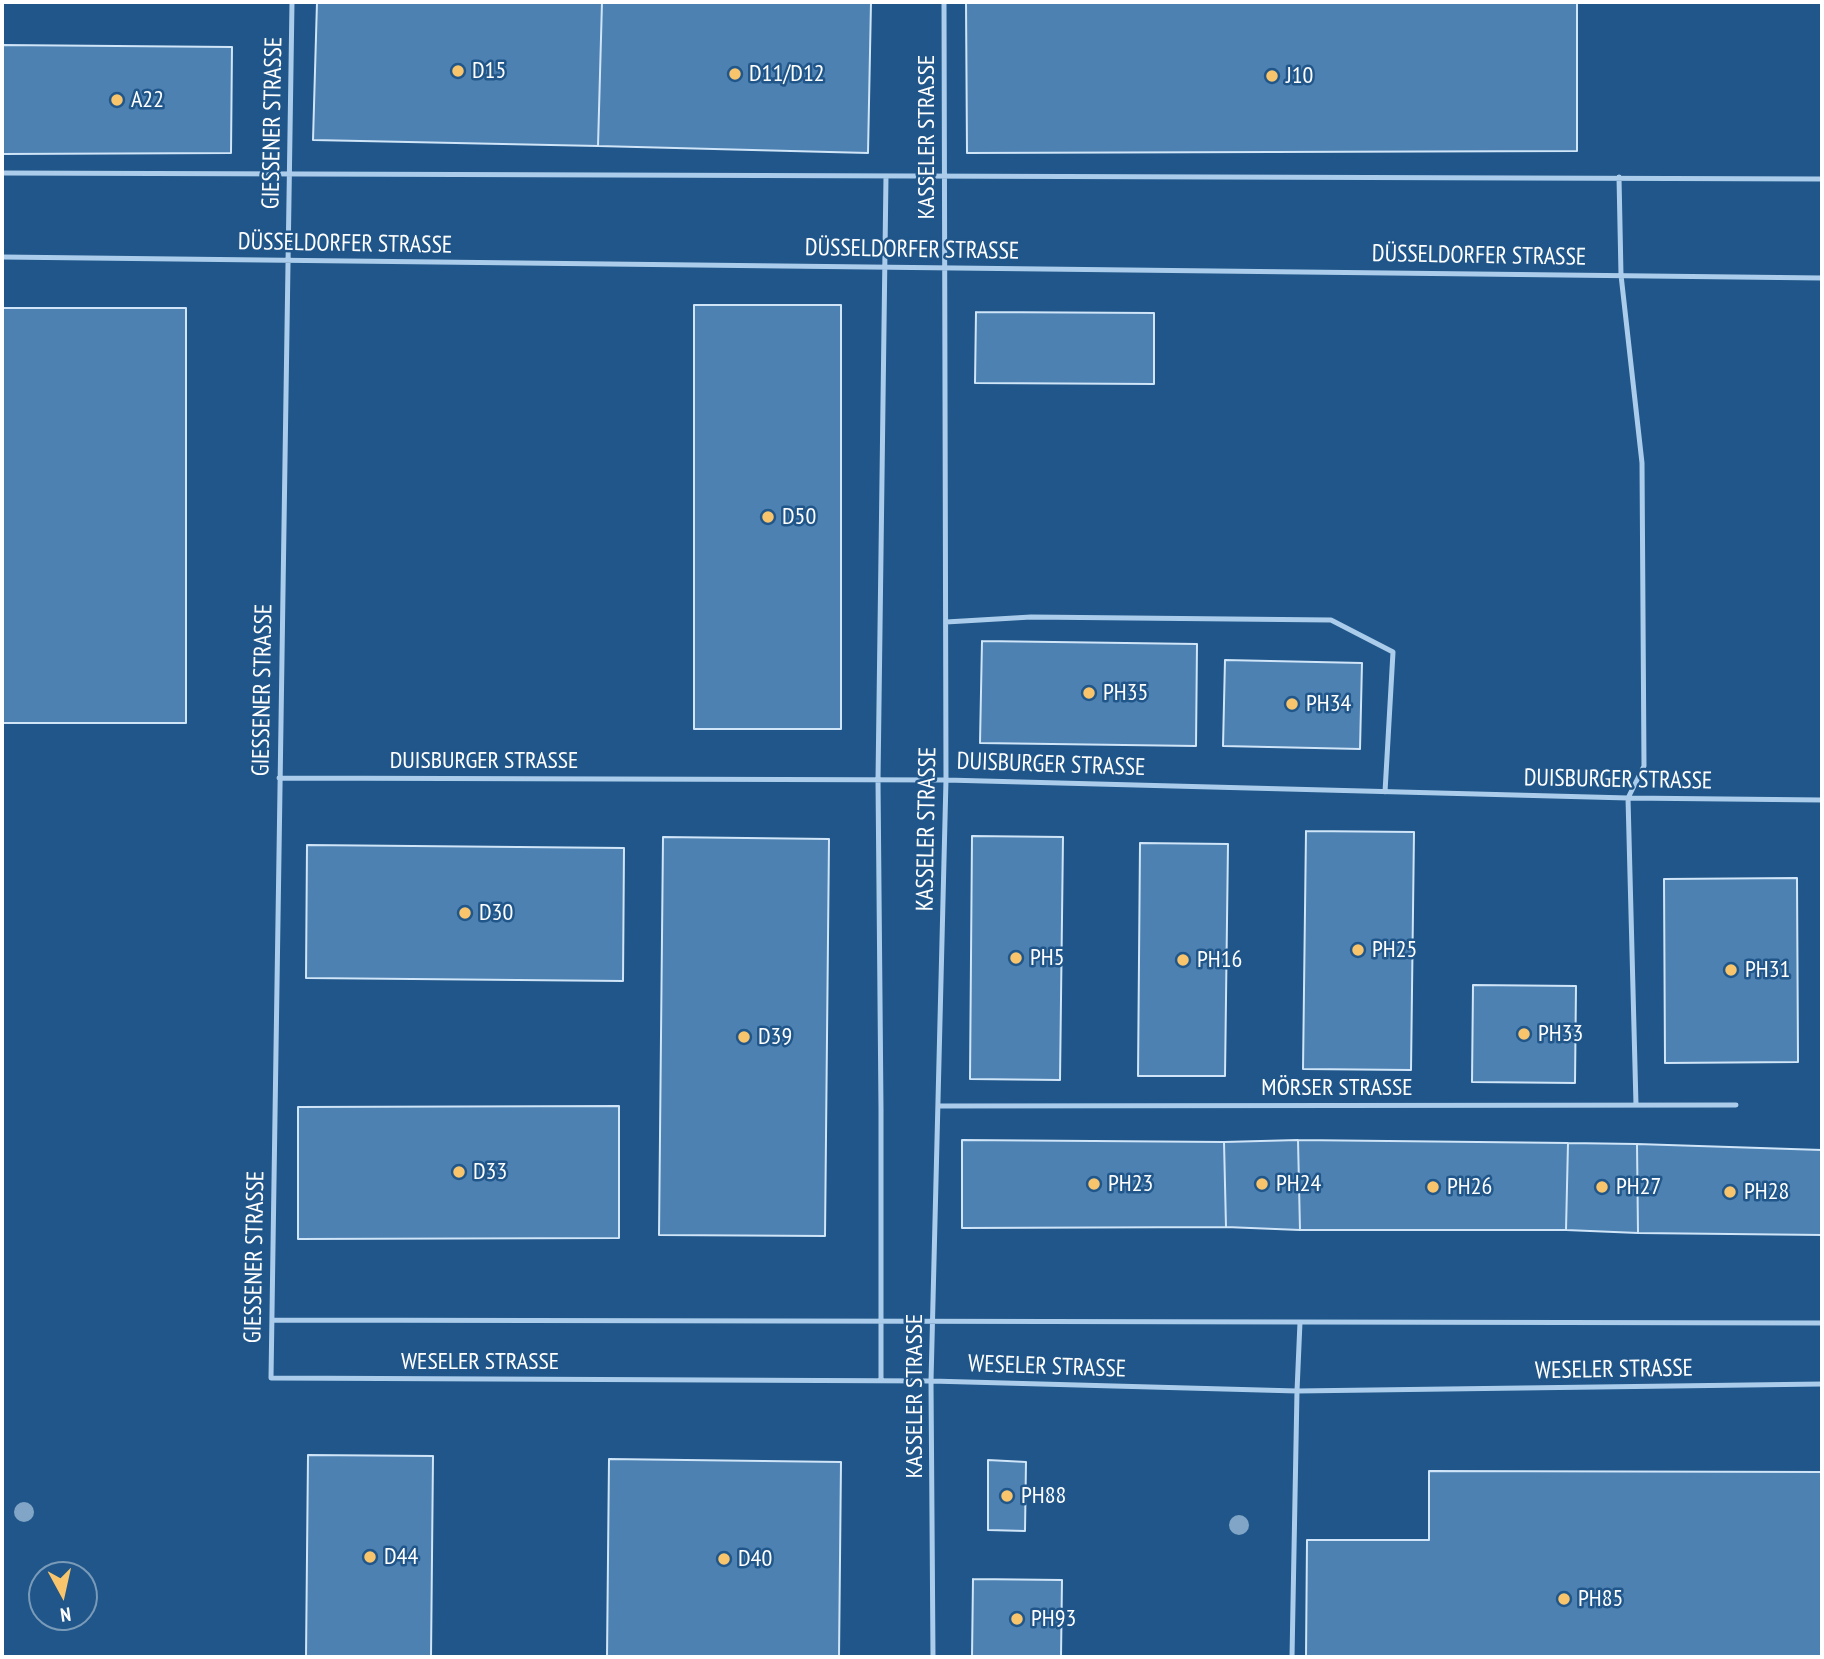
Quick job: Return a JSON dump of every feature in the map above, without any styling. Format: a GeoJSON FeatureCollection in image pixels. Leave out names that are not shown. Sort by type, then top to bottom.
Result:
{"type":"FeatureCollection","features":[{"type":"Feature","properties":{"kind":"lane","name":"GIESSENER STRASSE"},"geometry":{"type":"LineString","coordinates":[[271,1378],[292,2]]}},
{"type":"Feature","properties":{"kind":"lane","name":"KASSELER STRASSE"},"geometry":{"type":"LineString","coordinates":[[933,1657],[931,1381],[946,780],[944,2]]}},
{"type":"Feature","properties":{"kind":"lane"},"geometry":{"type":"LineString","coordinates":[[2,173],[1822,179]]}},
{"type":"Feature","properties":{"kind":"lane"},"geometry":{"type":"LineString","coordinates":[[881,1381],[878,780],[886,176]]}},
{"type":"Feature","properties":{"kind":"lane"},"geometry":{"type":"LineString","coordinates":[[1619,177],[1621,275],[1642,463],[1644,766],[1628,798],[1636,1105]]}},
{"type":"Feature","properties":{"kind":"lane","name":"DÜSSELDORFER STRASSE"},"geometry":{"type":"LineString","coordinates":[[2,257],[1822,278]]}},
{"type":"Feature","properties":{"kind":"lane"},"geometry":{"type":"LineString","coordinates":[[946,622],[1031,617],[1331,620],[1393,652],[1385,792]]}},
{"type":"Feature","properties":{"kind":"lane","name":"DUISBURGER STRASSE"},"geometry":{"type":"LineString","coordinates":[[279,778],[946,780],[1628,798],[1822,800]]}},
{"type":"Feature","properties":{"kind":"lane","name":"MÖRSER STRASSE"},"geometry":{"type":"LineString","coordinates":[[938,1106],[1736,1105]]}},
{"type":"Feature","properties":{"kind":"lane","name":"WESELER STRASSE"},"geometry":{"type":"LineString","coordinates":[[272,1320],[1822,1323]]}},
{"type":"Feature","properties":{"kind":"lane"},"geometry":{"type":"LineString","coordinates":[[1292,1657],[1300,1322]]}},
{"type":"Feature","properties":{"kind":"lane","name":"WESELER STRASSE"},"geometry":{"type":"LineString","coordinates":[[271,1378],[931,1381],[1297,1391],[1822,1384]]}},
{"type":"Feature","properties":{"kind":"building","name":"D15"},"geometry":{"type":"Polygon","coordinates":[[[317,2],[602,2],[598,146],[313,140],[317,2]]]}},
{"type":"Feature","properties":{"kind":"building","name":"D11/D12"},"geometry":{"type":"Polygon","coordinates":[[[602,2],[871,2],[868,153],[598,146],[602,2]]]}},
{"type":"Feature","properties":{"kind":"building","name":"J10"},"geometry":{"type":"Polygon","coordinates":[[[966,2],[1577,2],[1577,151],[967,153],[966,2]]]}},
{"type":"Feature","properties":{"kind":"building","name":"A22"},"geometry":{"type":"Polygon","coordinates":[[[2,45],[232,47],[231,153],[2,154],[2,45]]]}},
{"type":"Feature","properties":{"kind":"building","name":"D50"},"geometry":{"type":"Polygon","coordinates":[[[694,305],[841,305],[841,729],[694,729],[694,305]]]}},
{"type":"Feature","properties":{"kind":"building"},"geometry":{"type":"Polygon","coordinates":[[[2,308],[186,308],[186,723],[2,723],[2,308]]]}},
{"type":"Feature","properties":{"kind":"building"},"geometry":{"type":"Polygon","coordinates":[[[976,312],[1154,313],[1154,384],[975,383],[976,312]]]}},
{"type":"Feature","properties":{"kind":"building","name":"PH35"},"geometry":{"type":"Polygon","coordinates":[[[982,641],[1197,644],[1196,746],[980,743],[982,641]]]}},
{"type":"Feature","properties":{"kind":"building","name":"PH34"},"geometry":{"type":"Polygon","coordinates":[[[1225,660],[1362,663],[1360,749],[1223,746],[1225,660]]]}},
{"type":"Feature","properties":{"kind":"building","name":"PH25"},"geometry":{"type":"Polygon","coordinates":[[[1306,831],[1414,832],[1411,1070],[1303,1069],[1306,831]]]}},
{"type":"Feature","properties":{"kind":"building","name":"PH5"},"geometry":{"type":"Polygon","coordinates":[[[972,836],[1063,837],[1060,1080],[970,1079],[972,836]]]}},
{"type":"Feature","properties":{"kind":"building","name":"D39"},"geometry":{"type":"Polygon","coordinates":[[[663,837],[829,839],[825,1236],[659,1235],[663,837]]]}},
{"type":"Feature","properties":{"kind":"building","name":"PH16"},"geometry":{"type":"Polygon","coordinates":[[[1140,843],[1228,844],[1225,1076],[1138,1076],[1140,843]]]}},
{"type":"Feature","properties":{"kind":"building","name":"D30"},"geometry":{"type":"Polygon","coordinates":[[[307,845],[624,848],[623,981],[306,978],[307,845]]]}},
{"type":"Feature","properties":{"kind":"building","name":"PH31"},"geometry":{"type":"Polygon","coordinates":[[[1797,878],[1798,1062],[1665,1063],[1664,879],[1797,878]]]}},
{"type":"Feature","properties":{"kind":"building","name":"PH33"},"geometry":{"type":"Polygon","coordinates":[[[1473,985],[1576,986],[1575,1083],[1472,1082],[1473,985]]]}},
{"type":"Feature","properties":{"kind":"building","name":"D33"},"geometry":{"type":"Polygon","coordinates":[[[619,1106],[619,1238],[298,1239],[298,1107],[619,1106]]]}},
{"type":"Feature","properties":{"kind":"building","name":"PH23"},"geometry":{"type":"Polygon","coordinates":[[[962,1140],[1224,1142],[1226,1227],[962,1228],[962,1140]]]}},
{"type":"Feature","properties":{"kind":"building","name":"PH24"},"geometry":{"type":"Polygon","coordinates":[[[1298,1140],[1300,1230],[1226,1227],[1224,1142],[1298,1140]]]}},
{"type":"Feature","properties":{"kind":"building","name":"PH26"},"geometry":{"type":"Polygon","coordinates":[[[1298,1140],[1568,1143],[1566,1230],[1300,1230],[1298,1140]]]}},
{"type":"Feature","properties":{"kind":"building","name":"PH27"},"geometry":{"type":"Polygon","coordinates":[[[1568,1143],[1637,1144],[1638,1233],[1566,1230],[1568,1143]]]}},
{"type":"Feature","properties":{"kind":"building","name":"PH28"},"geometry":{"type":"Polygon","coordinates":[[[1637,1144],[1822,1150],[1822,1235],[1638,1233],[1637,1144]]]}},
{"type":"Feature","properties":{"kind":"building","name":"D44"},"geometry":{"type":"Polygon","coordinates":[[[308,1455],[433,1456],[431,1657],[306,1657],[308,1455]]]}},
{"type":"Feature","properties":{"kind":"building","name":"D40"},"geometry":{"type":"Polygon","coordinates":[[[609,1459],[841,1462],[839,1657],[607,1657],[609,1459]]]}},
{"type":"Feature","properties":{"kind":"building","name":"PH88"},"geometry":{"type":"Polygon","coordinates":[[[988,1460],[1026,1462],[1025,1531],[988,1530],[988,1460]]]}},
{"type":"Feature","properties":{"kind":"building","name":"PH85"},"geometry":{"type":"Polygon","coordinates":[[[1429,1471],[1822,1472],[1822,1657],[1306,1657],[1307,1540],[1429,1540],[1429,1471]]]}},
{"type":"Feature","properties":{"kind":"building","name":"PH93"},"geometry":{"type":"Polygon","coordinates":[[[973,1579],[1062,1580],[1061,1657],[972,1657],[973,1579]]]}},
{"type":"Feature","properties":{"kind":"place","name":"D15"},"geometry":{"type":"Point","coordinates":[458,71]}},
{"type":"Feature","properties":{"kind":"place","name":"D11/D12"},"geometry":{"type":"Point","coordinates":[735,74]}},
{"type":"Feature","properties":{"kind":"place","name":"J10"},"geometry":{"type":"Point","coordinates":[1272,76]}},
{"type":"Feature","properties":{"kind":"place","name":"A22"},"geometry":{"type":"Point","coordinates":[117,100]}},
{"type":"Feature","properties":{"kind":"place","name":"D50"},"geometry":{"type":"Point","coordinates":[768,517]}},
{"type":"Feature","properties":{"kind":"place","name":"PH35"},"geometry":{"type":"Point","coordinates":[1089,693]}},
{"type":"Feature","properties":{"kind":"place","name":"PH34"},"geometry":{"type":"Point","coordinates":[1292,704]}},
{"type":"Feature","properties":{"kind":"place","name":"D30"},"geometry":{"type":"Point","coordinates":[465,913]}},
{"type":"Feature","properties":{"kind":"place","name":"PH25"},"geometry":{"type":"Point","coordinates":[1358,950]}},
{"type":"Feature","properties":{"kind":"place","name":"PH5"},"geometry":{"type":"Point","coordinates":[1016,958]}},
{"type":"Feature","properties":{"kind":"place","name":"PH16"},"geometry":{"type":"Point","coordinates":[1183,960]}},
{"type":"Feature","properties":{"kind":"place","name":"PH31"},"geometry":{"type":"Point","coordinates":[1731,970]}},
{"type":"Feature","properties":{"kind":"place","name":"PH33"},"geometry":{"type":"Point","coordinates":[1524,1034]}},
{"type":"Feature","properties":{"kind":"place","name":"D39"},"geometry":{"type":"Point","coordinates":[744,1037]}},
{"type":"Feature","properties":{"kind":"place","name":"D33"},"geometry":{"type":"Point","coordinates":[459,1172]}},
{"type":"Feature","properties":{"kind":"place","name":"PH23"},"geometry":{"type":"Point","coordinates":[1094,1184]}},
{"type":"Feature","properties":{"kind":"place","name":"PH24"},"geometry":{"type":"Point","coordinates":[1262,1184]}},
{"type":"Feature","properties":{"kind":"place","name":"PH26"},"geometry":{"type":"Point","coordinates":[1433,1187]}},
{"type":"Feature","properties":{"kind":"place","name":"PH27"},"geometry":{"type":"Point","coordinates":[1602,1187]}},
{"type":"Feature","properties":{"kind":"place","name":"PH28"},"geometry":{"type":"Point","coordinates":[1730,1192]}},
{"type":"Feature","properties":{"kind":"place","name":"PH88"},"geometry":{"type":"Point","coordinates":[1007,1496]}},
{"type":"Feature","properties":{"kind":"place","name":"D44"},"geometry":{"type":"Point","coordinates":[370,1557]}},
{"type":"Feature","properties":{"kind":"place","name":"D40"},"geometry":{"type":"Point","coordinates":[724,1559]}},
{"type":"Feature","properties":{"kind":"place","name":"PH85"},"geometry":{"type":"Point","coordinates":[1564,1599]}},
{"type":"Feature","properties":{"kind":"place","name":"PH93"},"geometry":{"type":"Point","coordinates":[1017,1619]}}]}
